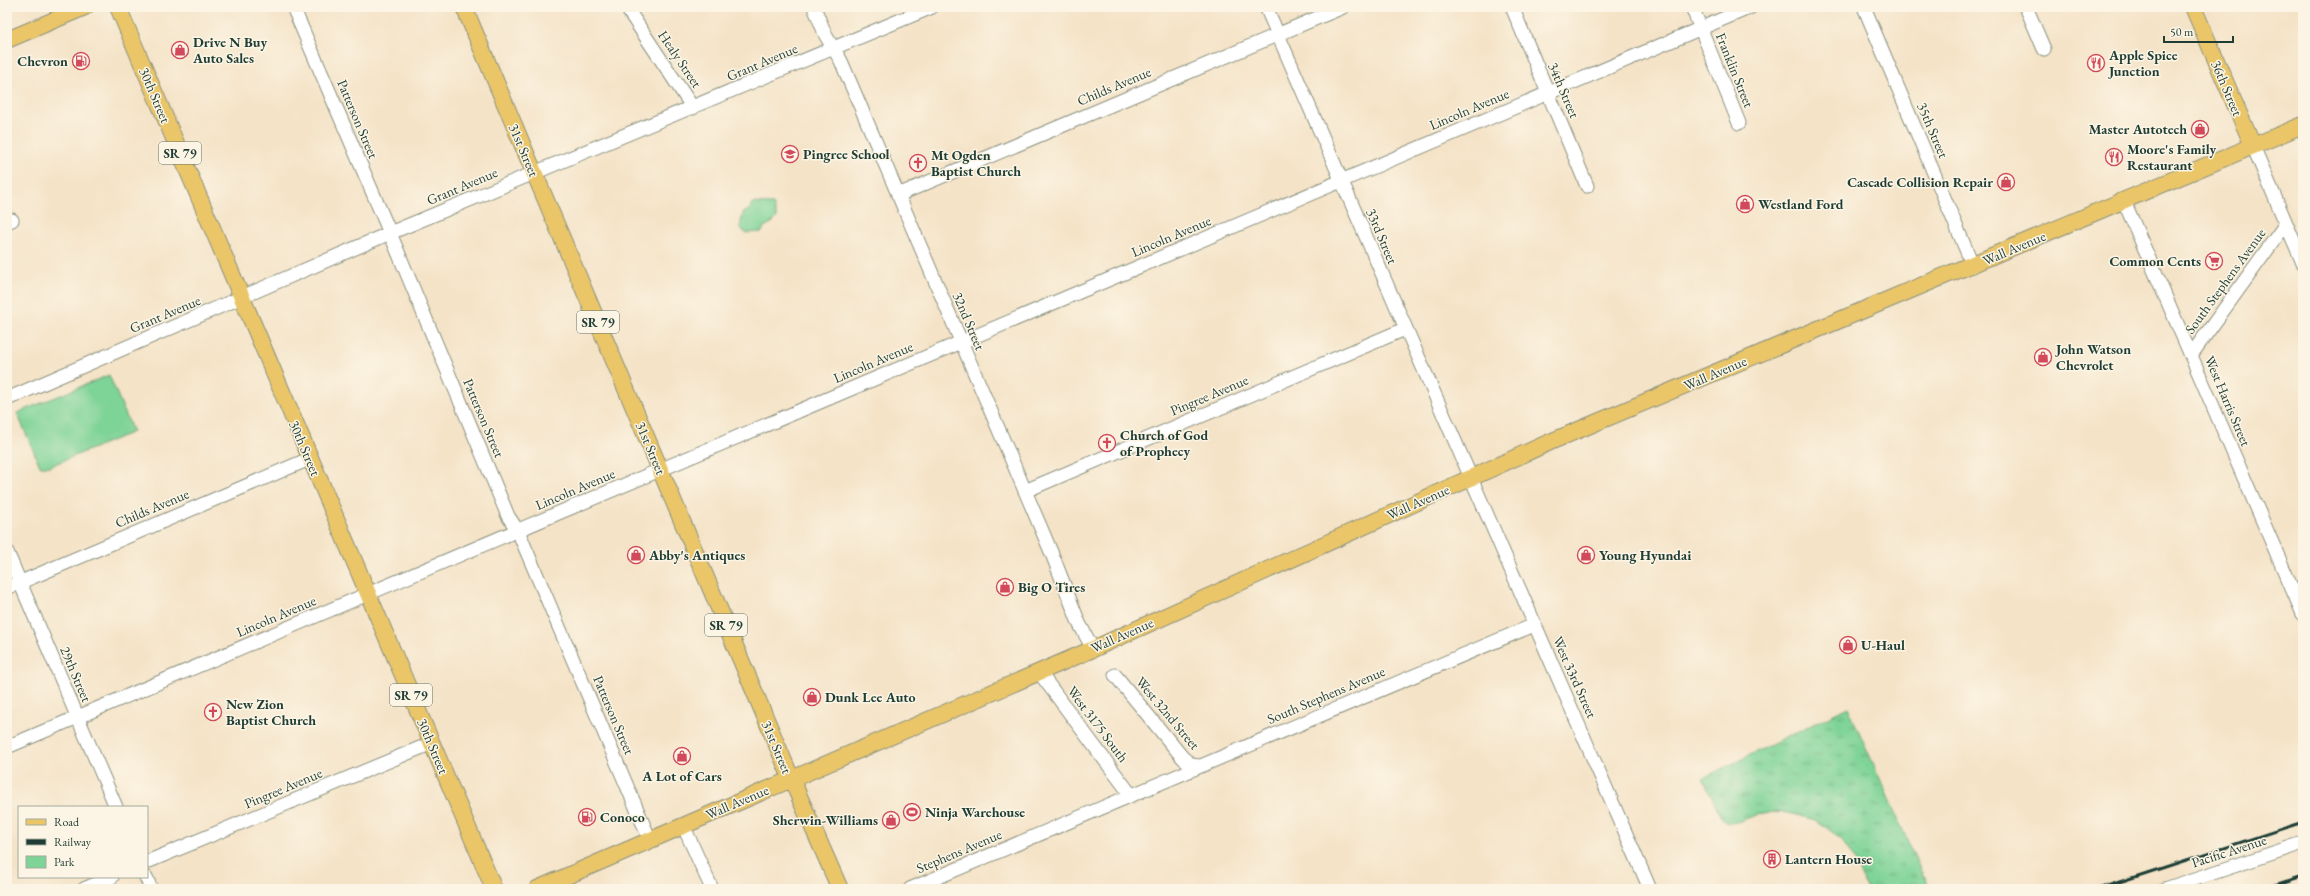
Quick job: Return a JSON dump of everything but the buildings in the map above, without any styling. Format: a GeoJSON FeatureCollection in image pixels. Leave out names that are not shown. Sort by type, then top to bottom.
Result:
{"type":"FeatureCollection","features":[{"type":"Feature","properties":{"kind":"main road"},"geometry":{"type":"LineString","coordinates":[[7,40],[85,7]]}},
{"type":"Feature","properties":{"kind":"main road","name":"30th Street"},"geometry":{"type":"LineString","coordinates":[[118,7],[309,459],[494,889]]}},
{"type":"Feature","properties":{"kind":"main road","name":"31st Street"},"geometry":{"type":"LineString","coordinates":[[464,7],[791,778],[840,889]]}},
{"type":"Feature","properties":{"kind":"main road","name":"36th Street"},"geometry":{"type":"LineString","coordinates":[[2193,7],[2252,146]]}},
{"type":"Feature","properties":{"kind":"main road","name":"Wall Avenue"},"geometry":{"type":"LineString","coordinates":[[537,889],[791,778],[1093,649],[1550,442],[1973,266],[2124,200],[2303,125]]}},
{"type":"Feature","properties":{"kind":"street","name":"Patterson Street"},"geometry":{"type":"LineString","coordinates":[[292,7],[390,233],[508,516],[518,530],[650,840]]}},
{"type":"Feature","properties":{"kind":"street","name":"Healy Street"},"geometry":{"type":"LineString","coordinates":[[626,7],[693,108]]}},
{"type":"Feature","properties":{"kind":"street","name":"32nd Street"},"geometry":{"type":"LineString","coordinates":[[814,7],[898,195],[1080,623],[1093,649]]}},
{"type":"Feature","properties":{"kind":"street","name":"Grant Avenue"},"geometry":{"type":"LineString","coordinates":[[7,399],[390,233],[693,108],[932,7]]}},
{"type":"Feature","properties":{"kind":"street","name":"33rd Street"},"geometry":{"type":"LineString","coordinates":[[1266,7],[1470,478]]}},
{"type":"Feature","properties":{"kind":"street","name":"Childs Avenue"},"geometry":{"type":"LineString","coordinates":[[898,195],[1343,7]]}},
{"type":"Feature","properties":{"kind":"street","name":"34th Street"},"geometry":{"type":"LineString","coordinates":[[1512,7],[1587,186]]}},
{"type":"Feature","properties":{"kind":"street","name":"Franklin Street"},"geometry":{"type":"LineString","coordinates":[[1692,7],[1739,123]]}},
{"type":"Feature","properties":{"kind":"street","name":"Lincoln Avenue"},"geometry":{"type":"LineString","coordinates":[[7,747],[518,530],[661,471],[1751,7]]}},
{"type":"Feature","properties":{"kind":"street","name":"35th Street"},"geometry":{"type":"LineString","coordinates":[[1864,7],[1973,266]]}},
{"type":"Feature","properties":{"kind":"street"},"geometry":{"type":"LineString","coordinates":[[2026,7],[2044,49]]}},
{"type":"Feature","properties":{"kind":"street"},"geometry":{"type":"LineString","coordinates":[[2252,146],[2285,225],[2303,263]]}},
{"type":"Feature","properties":{"kind":"street","name":"West Harris Street"},"geometry":{"type":"LineString","coordinates":[[2124,200],[2303,614]]}},
{"type":"Feature","properties":{"kind":"street","name":"South Stephens Avenue"},"geometry":{"type":"LineString","coordinates":[[2191,355],[2285,225]]}},
{"type":"Feature","properties":{"kind":"street","name":"Pingree Avenue"},"geometry":{"type":"LineString","coordinates":[[1025,491],[1405,329]]}},
{"type":"Feature","properties":{"kind":"street","name":"Childs Avenue"},"geometry":{"type":"LineString","coordinates":[[7,588],[309,459]]}},
{"type":"Feature","properties":{"kind":"street","name":"West 33rd Street"},"geometry":{"type":"LineString","coordinates":[[1470,478],[1650,889]]}},
{"type":"Feature","properties":{"kind":"street","name":"29th Street"},"geometry":{"type":"LineString","coordinates":[[7,552],[116,806]]}},
{"type":"Feature","properties":{"kind":"street","name":"South Stephens Avenue"},"geometry":{"type":"LineString","coordinates":[[1131,795],[1534,625]]}},
{"type":"Feature","properties":{"kind":"street","name":"West 3175 South"},"geometry":{"type":"LineString","coordinates":[[1039,672],[1131,795]]}},
{"type":"Feature","properties":{"kind":"street","name":"West 32nd Street"},"geometry":{"type":"LineString","coordinates":[[1115,676],[1183,758],[1192,765],[1199,766]]}},
{"type":"Feature","properties":{"kind":"street","name":"Pingree Avenue"},"geometry":{"type":"LineString","coordinates":[[148,862],[432,743]]}},
{"type":"Feature","properties":{"kind":"street","name":"Stephens Avenue"},"geometry":{"type":"LineString","coordinates":[[910,889],[1131,795]]}},
{"type":"Feature","properties":{"kind":"street"},"geometry":{"type":"LineString","coordinates":[[683,825],[712,889]]}},
{"type":"Feature","properties":{"kind":"street","name":"Pacific Avenue"},"geometry":{"type":"LineString","coordinates":[[2165,889],[2303,843]]}},
{"type":"Feature","properties":{"kind":"street"},"geometry":{"type":"LineString","coordinates":[[84,889],[110,878]]}},
{"type":"Feature","properties":{"kind":"street"},"geometry":{"type":"LineString","coordinates":[[146,878],[151,889]]}},
{"type":"Feature","properties":{"kind":"green space"},"geometry":{"type":"Polygon","coordinates":[[[752,203],[773,204],[777,218],[764,227],[762,232],[745,233],[740,227],[743,213],[749,210],[752,203]]]}},
{"type":"Feature","properties":{"kind":"green space"},"geometry":{"type":"Polygon","coordinates":[[[109,375],[133,432],[50,466],[40,466],[17,413],[109,375]]]}},
{"type":"Feature","properties":{"kind":"green space"},"geometry":{"type":"Polygon","coordinates":[[[1848,707],[1929,889],[1918,889],[1915,882],[1898,889],[1867,889],[1855,861],[1845,845],[1829,829],[1808,818],[1775,812],[1758,814],[1734,823],[1725,822],[1720,815],[1703,778],[1848,707]]]}},
{"type":"Feature","properties":{"kind":"railway"},"geometry":{"type":"LineString","coordinates":[[2098,889],[2303,822]]}},
{"type":"Feature","properties":{"kind":"railway"},"geometry":{"type":"LineString","coordinates":[[2262,889],[2303,876]]}},
{"type":"Feature","properties":{"kind":"place","name":"Drive N Buy Auto Sales"},"geometry":{"type":"Point","coordinates":[180,50]}},
{"type":"Feature","properties":{"kind":"place","name":"Chevron"},"geometry":{"type":"Point","coordinates":[81,61]}},
{"type":"Feature","properties":{"kind":"place","name":"Apple Spice Junction"},"geometry":{"type":"Point","coordinates":[2096,63]}},
{"type":"Feature","properties":{"kind":"place","name":"Master Autotech"},"geometry":{"type":"Point","coordinates":[2200,129]}},
{"type":"Feature","properties":{"kind":"place","name":"Pingree School"},"geometry":{"type":"Point","coordinates":[790,154]}},
{"type":"Feature","properties":{"kind":"place","name":"Moore's Family Restaurant"},"geometry":{"type":"Point","coordinates":[2114,157]}},
{"type":"Feature","properties":{"kind":"place","name":"Mt Ogden Baptist Church"},"geometry":{"type":"Point","coordinates":[918,163]}},
{"type":"Feature","properties":{"kind":"place","name":"Cascade Collision Repair"},"geometry":{"type":"Point","coordinates":[2006,182]}},
{"type":"Feature","properties":{"kind":"place","name":"Westland Ford"},"geometry":{"type":"Point","coordinates":[1745,204]}},
{"type":"Feature","properties":{"kind":"place","name":"Common Cents"},"geometry":{"type":"Point","coordinates":[2214,261]}},
{"type":"Feature","properties":{"kind":"place","name":"John Watson Chevrolet"},"geometry":{"type":"Point","coordinates":[2043,357]}},
{"type":"Feature","properties":{"kind":"place","name":"Church of God of Prophecy"},"geometry":{"type":"Point","coordinates":[1107,443]}},
{"type":"Feature","properties":{"kind":"place","name":"Abby's Antiques"},"geometry":{"type":"Point","coordinates":[636,555]}},
{"type":"Feature","properties":{"kind":"place","name":"Young Hyundai"},"geometry":{"type":"Point","coordinates":[1586,555]}},
{"type":"Feature","properties":{"kind":"place","name":"Big O Tires"},"geometry":{"type":"Point","coordinates":[1005,587]}},
{"type":"Feature","properties":{"kind":"place","name":"U-Haul"},"geometry":{"type":"Point","coordinates":[1848,645]}},
{"type":"Feature","properties":{"kind":"place","name":"Dunk Lee Auto"},"geometry":{"type":"Point","coordinates":[812,697]}},
{"type":"Feature","properties":{"kind":"place","name":"New Zion Baptist Church"},"geometry":{"type":"Point","coordinates":[213,712]}},
{"type":"Feature","properties":{"kind":"place","name":"A Lot of Cars"},"geometry":{"type":"Point","coordinates":[682,756]}},
{"type":"Feature","properties":{"kind":"place","name":"Ninja Warehouse"},"geometry":{"type":"Point","coordinates":[912,812]}},
{"type":"Feature","properties":{"kind":"place","name":"Conoco"},"geometry":{"type":"Point","coordinates":[587,817]}},
{"type":"Feature","properties":{"kind":"place","name":"Sherwin-Williams"},"geometry":{"type":"Point","coordinates":[891,820]}},
{"type":"Feature","properties":{"kind":"place","name":"Lantern House"},"geometry":{"type":"Point","coordinates":[1772,859]}}]}
